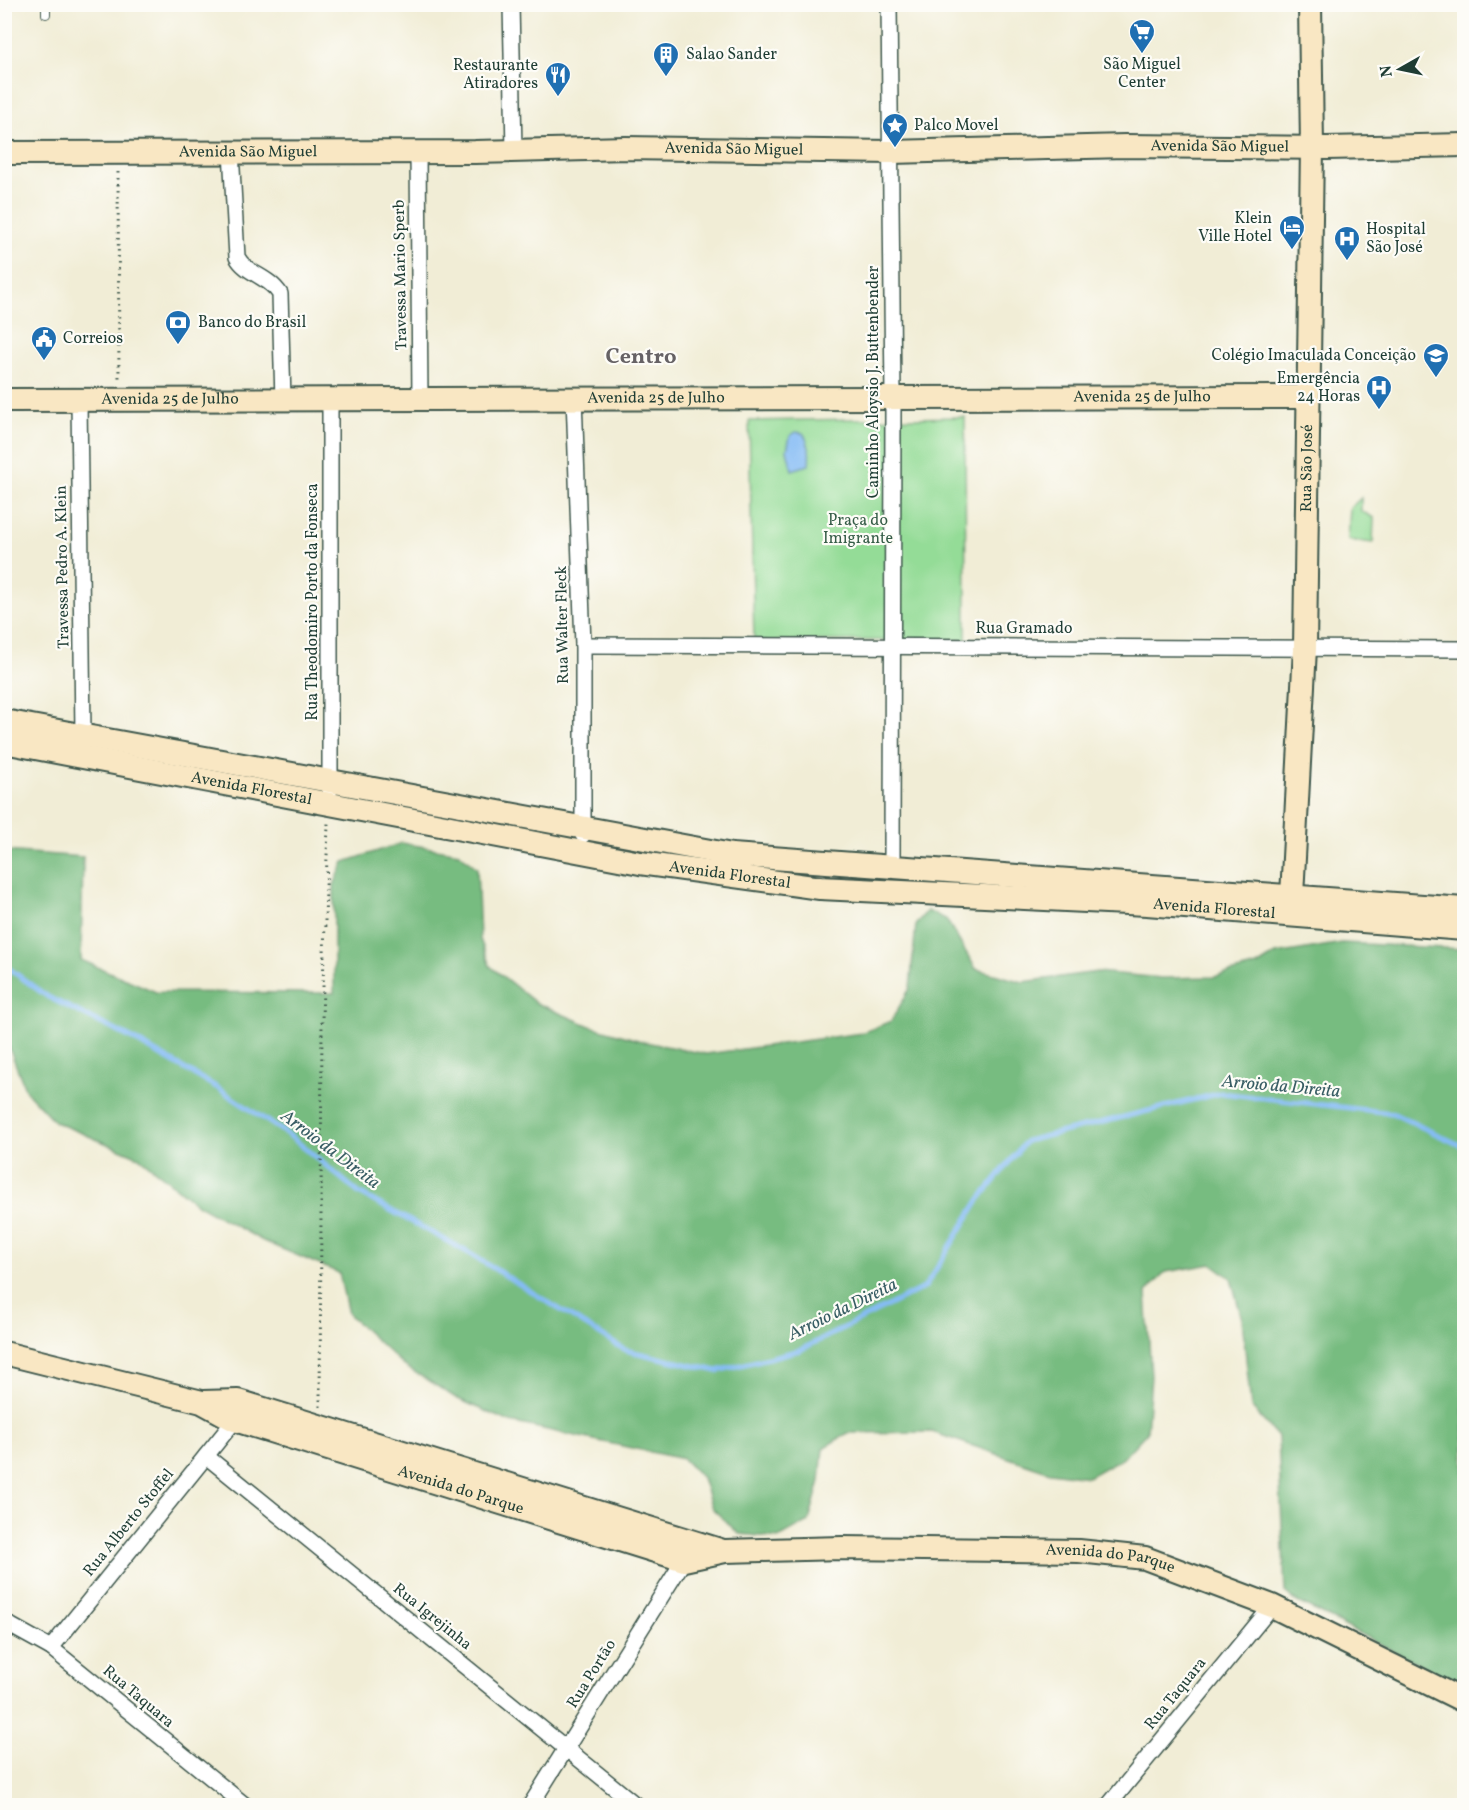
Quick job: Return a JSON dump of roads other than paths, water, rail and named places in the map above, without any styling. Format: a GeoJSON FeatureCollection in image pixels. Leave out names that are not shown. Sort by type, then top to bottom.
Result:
{"type":"FeatureCollection","features":[{"type":"Feature","properties":{"kind":"main road","name":"Rua São José"},"geometry":{"type":"LineString","coordinates":[[1293,896],[1305,648],[1312,147],[1310,4]]}},
{"type":"Feature","properties":{"kind":"main road","name":"Avenida São Miguel"},"geometry":{"type":"LineString","coordinates":[[4,153],[626,148],[891,152],[1125,146],[1464,145]]}},
{"type":"Feature","properties":{"kind":"main road","name":"Avenida 25 de Julho"},"geometry":{"type":"LineString","coordinates":[[4,400],[330,401],[574,397],[1308,398]]}},
{"type":"Feature","properties":{"kind":"main road","name":"Avenida Florestal"},"geometry":{"type":"LineString","coordinates":[[4,721],[147,745],[583,852],[820,888],[1147,904],[1464,929]]}},
{"type":"Feature","properties":{"kind":"main road","name":"Avenida Florestal"},"geometry":{"type":"LineString","coordinates":[[4,742],[143,768],[330,791],[583,828],[732,855],[1464,909]]}},
{"type":"Feature","properties":{"kind":"main road"},"geometry":{"type":"LineString","coordinates":[[143,768],[147,745]]}},
{"type":"Feature","properties":{"kind":"main road","name":"Avenida do Parque"},"geometry":{"type":"LineString","coordinates":[[4,1353],[202,1402],[235,1420],[684,1560],[725,1551],[842,1548],[1079,1551],[1145,1558],[1272,1606],[1464,1701]]}},
{"type":"Feature","properties":{"kind":"main road","name":"Avenida do Parque"},"geometry":{"type":"LineString","coordinates":[[202,1402],[238,1401],[725,1551]]}},
{"type":"Feature","properties":{"kind":"street"},"geometry":{"type":"LineString","coordinates":[[511,4],[514,150]]}},
{"type":"Feature","properties":{"kind":"street","name":"Caminho Aloysio J. Buttenbender"},"geometry":{"type":"LineString","coordinates":[[889,4],[893,397],[892,865]]}},
{"type":"Feature","properties":{"kind":"street"},"geometry":{"type":"LineString","coordinates":[[231,151],[237,257],[244,267],[265,278],[280,294],[283,400]]}},
{"type":"Feature","properties":{"kind":"street","name":"Travessa Mario Sperb"},"geometry":{"type":"LineString","coordinates":[[417,151],[420,400]]}},
{"type":"Feature","properties":{"kind":"street","name":"Rua Walter Fleck"},"geometry":{"type":"LineString","coordinates":[[574,397],[583,645],[583,852]]}},
{"type":"Feature","properties":{"kind":"street","name":"Travessa Pedro A. Klein"},"geometry":{"type":"LineString","coordinates":[[79,401],[83,734]]}},
{"type":"Feature","properties":{"kind":"street","name":"Rua Theodomiro Porto da Fonseca"},"geometry":{"type":"LineString","coordinates":[[330,401],[330,791]]}},
{"type":"Feature","properties":{"kind":"street","name":"Rua Gramado"},"geometry":{"type":"LineString","coordinates":[[583,645],[1464,649]]}},
{"type":"Feature","properties":{"kind":"street","name":"Rua Alberto Stoffel"},"geometry":{"type":"LineString","coordinates":[[51,1648],[235,1420]]}},
{"type":"Feature","properties":{"kind":"street","name":"Rua Igrejinha"},"geometry":{"type":"LineString","coordinates":[[206,1456],[637,1806]]}},
{"type":"Feature","properties":{"kind":"street","name":"Rua Portão"},"geometry":{"type":"LineString","coordinates":[[530,1806],[684,1560]]}},
{"type":"Feature","properties":{"kind":"street","name":"Rua Taquara"},"geometry":{"type":"LineString","coordinates":[[1108,1806],[1272,1606]]}},
{"type":"Feature","properties":{"kind":"street","name":"Rua Taquara"},"geometry":{"type":"LineString","coordinates":[[4,1622],[51,1648],[246,1806]]}},
{"type":"Feature","properties":{"kind":"lane"},"geometry":{"type":"LineString","coordinates":[[46,4],[46,14]]}},
{"type":"Feature","properties":{"kind":"water"},"geometry":{"type":"Polygon","coordinates":[[[796,432],[803,433],[807,441],[809,465],[792,470],[787,450],[790,436],[796,432]]]}},
{"type":"Feature","properties":{"kind":"waterway","name":"Arroio da Direita"},"geometry":{"type":"LineString","coordinates":[[4,965],[48,997],[129,1037],[216,1087],[290,1136],[359,1193],[469,1253],[625,1350],[717,1371],[800,1350],[925,1287],[979,1200],[1026,1141],[1221,1093],[1392,1113],[1464,1147]]}},
{"type":"Feature","properties":{"kind":"place","name":"São Miguel Center"},"geometry":{"type":"Point","coordinates":[1142,55]}},
{"type":"Feature","properties":{"kind":"place","name":"Salao Sander"},"geometry":{"type":"Point","coordinates":[666,78]}},
{"type":"Feature","properties":{"kind":"place","name":"Restaurante Atiradores"},"geometry":{"type":"Point","coordinates":[558,98]}},
{"type":"Feature","properties":{"kind":"place","name":"Palco Movel"},"geometry":{"type":"Point","coordinates":[895,149]}},
{"type":"Feature","properties":{"kind":"place","name":"Klein Ville Hotel"},"geometry":{"type":"Point","coordinates":[1292,251]}},
{"type":"Feature","properties":{"kind":"place","name":"Hospital São José"},"geometry":{"type":"Point","coordinates":[1347,262]}},
{"type":"Feature","properties":{"kind":"place","name":"Banco do Brasil"},"geometry":{"type":"Point","coordinates":[178,346]}},
{"type":"Feature","properties":{"kind":"place","name":"Correios"},"geometry":{"type":"Point","coordinates":[44,362]}},
{"type":"Feature","properties":{"kind":"place","name":"Colégio Imaculada Conceição"},"geometry":{"type":"Point","coordinates":[1436,379]}},
{"type":"Feature","properties":{"kind":"place","name":"Emergência 24 Horas"},"geometry":{"type":"Point","coordinates":[1379,411]}},
{"type":"Feature","properties":{"kind":"district","name":"Centro"},"geometry":{"type":"Point","coordinates":[641,357]}},
{"type":"Feature","properties":{"kind":"park label","name":"Praça do Imigrante"},"geometry":{"type":"Point","coordinates":[858,530]}}]}
